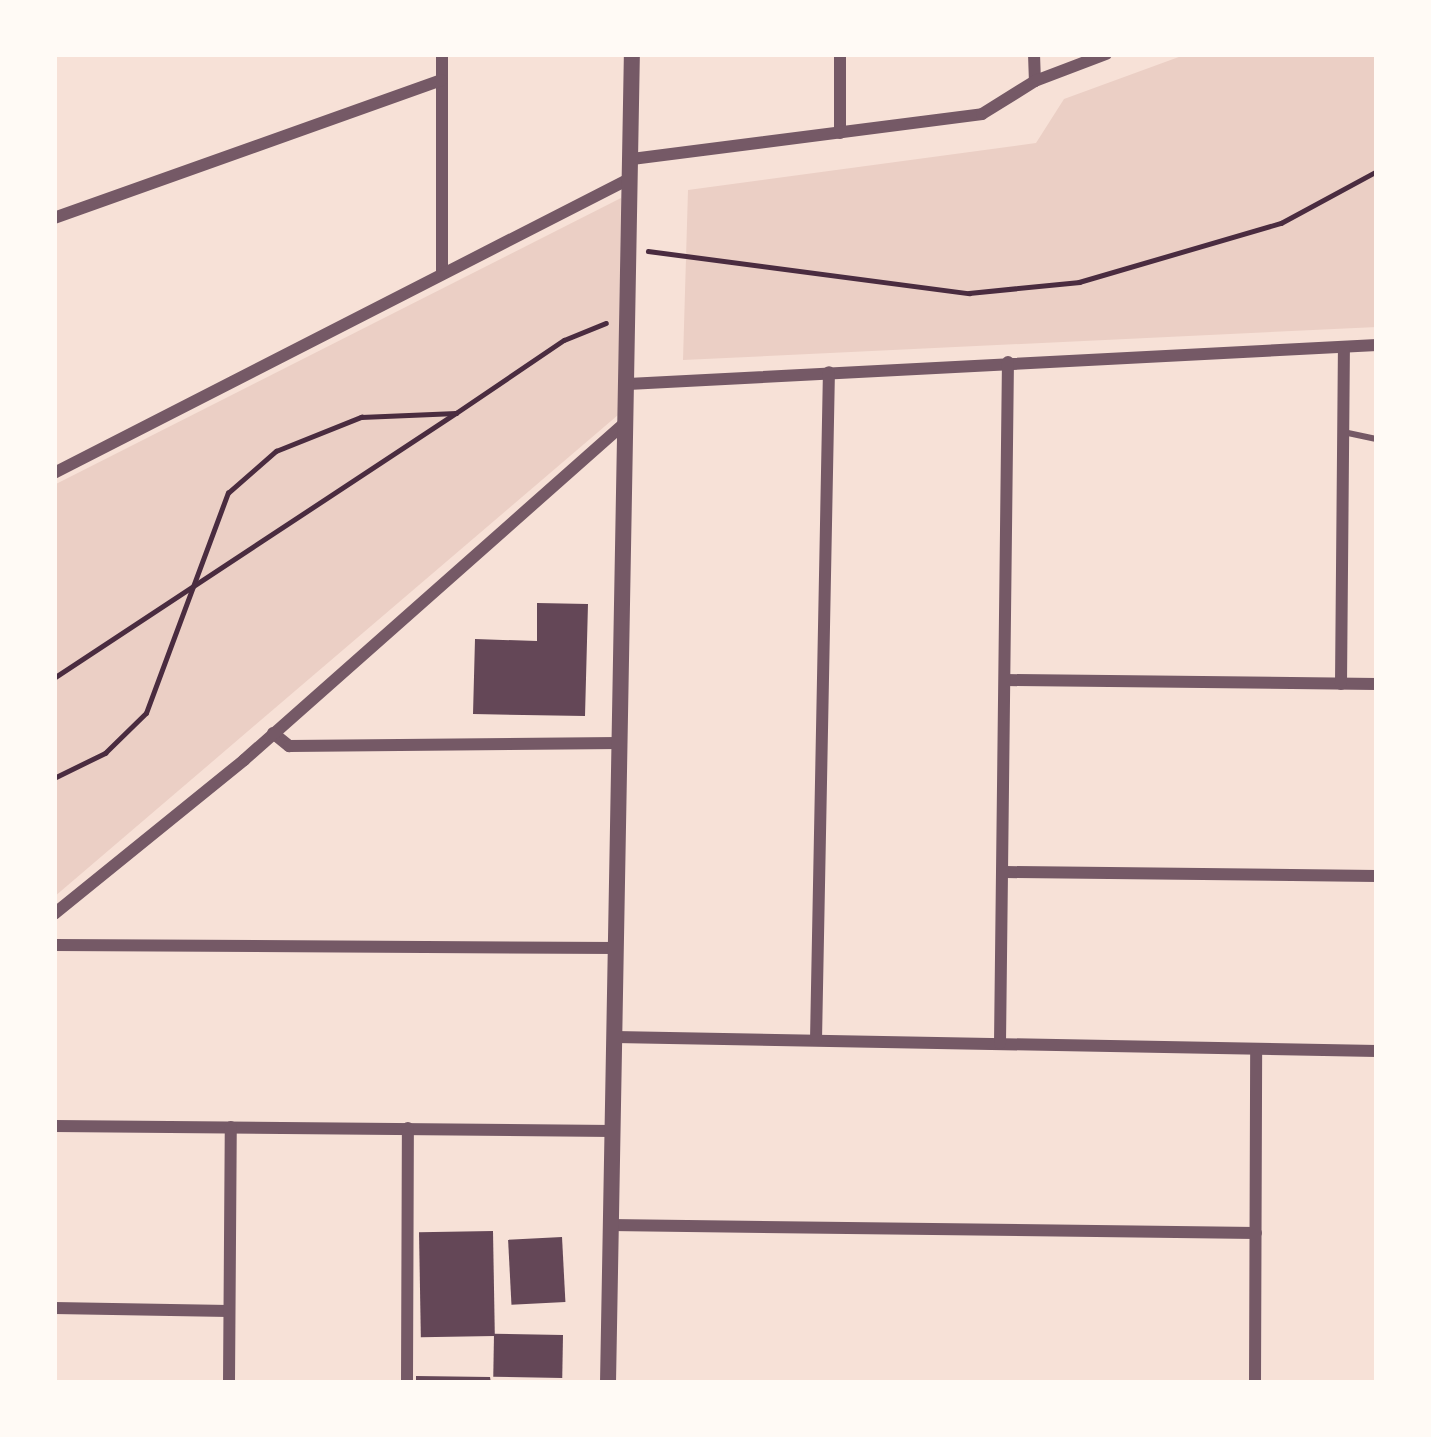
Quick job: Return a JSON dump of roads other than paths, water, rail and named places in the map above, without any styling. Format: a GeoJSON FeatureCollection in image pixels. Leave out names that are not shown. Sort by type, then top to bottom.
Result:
{"type":"FeatureCollection","features":[{"type":"Feature","properties":{"kind":"street"},"geometry":{"type":"LineString","coordinates":[[442,54],[442,274]]}},
{"type":"Feature","properties":{"kind":"street"},"geometry":{"type":"LineString","coordinates":[[608,1383],[632,54]]}},
{"type":"Feature","properties":{"kind":"street"},"geometry":{"type":"LineString","coordinates":[[840,54],[840,133]]}},
{"type":"Feature","properties":{"kind":"street"},"geometry":{"type":"LineString","coordinates":[[1034,54],[1035,81]]}},
{"type":"Feature","properties":{"kind":"street"},"geometry":{"type":"LineString","coordinates":[[54,472],[442,274],[632,168],[982,114],[1035,81],[1106,54]]}},
{"type":"Feature","properties":{"kind":"street"},"geometry":{"type":"LineString","coordinates":[[54,218],[441,80]]}},
{"type":"Feature","properties":{"kind":"street"},"geometry":{"type":"LineString","coordinates":[[628,383],[1377,345]]}},
{"type":"Feature","properties":{"kind":"street"},"geometry":{"type":"LineString","coordinates":[[1341,684],[1348,433],[1344,348]]}},
{"type":"Feature","properties":{"kind":"street"},"geometry":{"type":"LineString","coordinates":[[1000,1042],[1006,872],[1008,362]]}},
{"type":"Feature","properties":{"kind":"street"},"geometry":{"type":"LineString","coordinates":[[816,1040],[829,372]]}},
{"type":"Feature","properties":{"kind":"street"},"geometry":{"type":"LineString","coordinates":[[54,914],[273,733],[627,422]]}},
{"type":"Feature","properties":{"kind":"street"},"geometry":{"type":"LineString","coordinates":[[1006,680],[1377,684]]}},
{"type":"Feature","properties":{"kind":"street"},"geometry":{"type":"LineString","coordinates":[[273,733],[289,746],[619,743]]}},
{"type":"Feature","properties":{"kind":"street"},"geometry":{"type":"LineString","coordinates":[[1006,872],[1377,876]]}},
{"type":"Feature","properties":{"kind":"street"},"geometry":{"type":"LineString","coordinates":[[54,945],[617,948]]}},
{"type":"Feature","properties":{"kind":"street"},"geometry":{"type":"LineString","coordinates":[[615,1037],[1377,1051]]}},
{"type":"Feature","properties":{"kind":"street"},"geometry":{"type":"LineString","coordinates":[[1255,1383],[1256,1048]]}},
{"type":"Feature","properties":{"kind":"street"},"geometry":{"type":"LineString","coordinates":[[54,1126],[613,1131]]}},
{"type":"Feature","properties":{"kind":"street"},"geometry":{"type":"LineString","coordinates":[[229,1383],[232,1127]]}},
{"type":"Feature","properties":{"kind":"street"},"geometry":{"type":"LineString","coordinates":[[407,1383],[408,1128]]}},
{"type":"Feature","properties":{"kind":"street"},"geometry":{"type":"LineString","coordinates":[[610,1225],[1256,1233]]}},
{"type":"Feature","properties":{"kind":"street"},"geometry":{"type":"LineString","coordinates":[[54,1308],[229,1311]]}},
{"type":"Feature","properties":{"kind":"lane"},"geometry":{"type":"LineString","coordinates":[[1348,433],[1377,439]]}}]}
